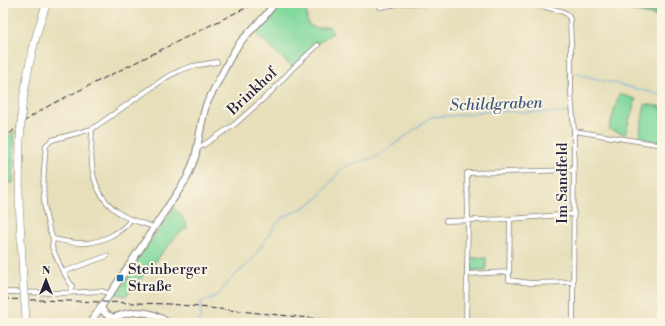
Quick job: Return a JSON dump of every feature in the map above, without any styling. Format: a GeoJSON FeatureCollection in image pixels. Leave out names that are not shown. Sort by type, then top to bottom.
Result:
{"type":"FeatureCollection","features":[{"type":"Feature","properties":{"kind":"main road"},"geometry":{"type":"LineString","coordinates":[[26,321],[19,199],[22,106],[34,40],[46,3]]}},
{"type":"Feature","properties":{"kind":"street"},"geometry":{"type":"LineString","coordinates":[[90,323],[187,178],[197,149],[206,105],[233,53],[243,39],[275,4],[288,3]]}},
{"type":"Feature","properties":{"kind":"street"},"geometry":{"type":"LineString","coordinates":[[380,7],[404,3],[443,3]]}},
{"type":"Feature","properties":{"kind":"street"},"geometry":{"type":"LineString","coordinates":[[529,3],[561,11],[567,14],[570,19],[570,92],[574,131]]}},
{"type":"Feature","properties":{"kind":"street","name":"Brinkhof"},"geometry":{"type":"LineString","coordinates":[[197,149],[223,133],[240,120],[271,92],[318,45]]}},
{"type":"Feature","properties":{"kind":"street"},"geometry":{"type":"LineString","coordinates":[[70,293],[72,286],[63,272],[52,247],[53,239],[46,221],[44,208],[44,167],[46,145],[52,140],[92,129],[167,77],[181,70],[193,66],[217,62]]}},
{"type":"Feature","properties":{"kind":"street"},"geometry":{"type":"LineString","coordinates":[[92,129],[91,168],[98,190],[111,206],[122,215],[154,227]]}},
{"type":"Feature","properties":{"kind":"street","name":"Im Sandfeld"},"geometry":{"type":"LineString","coordinates":[[574,323],[574,131],[662,145]]}},
{"type":"Feature","properties":{"kind":"street"},"geometry":{"type":"LineString","coordinates":[[466,323],[468,220],[467,173],[574,170]]}},
{"type":"Feature","properties":{"kind":"street"},"geometry":{"type":"LineString","coordinates":[[446,220],[510,219],[574,214]]}},
{"type":"Feature","properties":{"kind":"street"},"geometry":{"type":"LineString","coordinates":[[53,239],[77,243],[96,241],[114,234],[127,224],[130,219]]}},
{"type":"Feature","properties":{"kind":"street"},"geometry":{"type":"LineString","coordinates":[[510,219],[509,280],[530,282],[573,282]]}},
{"type":"Feature","properties":{"kind":"street"},"geometry":{"type":"LineString","coordinates":[[63,272],[107,256]]}},
{"type":"Feature","properties":{"kind":"street"},"geometry":{"type":"LineString","coordinates":[[467,274],[510,272]]}},
{"type":"Feature","properties":{"kind":"street"},"geometry":{"type":"LineString","coordinates":[[3,292],[70,293],[102,291],[110,294]]}},
{"type":"Feature","properties":{"kind":"street"},"geometry":{"type":"LineString","coordinates":[[101,307],[106,315],[112,317]]}},
{"type":"Feature","properties":{"kind":"street"},"geometry":{"type":"LineString","coordinates":[[101,307],[99,316],[101,323],[112,317],[132,312],[155,315],[168,323]]}},
{"type":"Feature","properties":{"kind":"street"},"geometry":{"type":"LineString","coordinates":[[95,315],[95,320],[98,323]]}},
{"type":"Feature","properties":{"kind":"green space"},"geometry":{"type":"Polygon","coordinates":[[[297,3],[306,3],[307,20],[310,26],[317,28],[329,26],[333,33],[316,44],[292,67],[256,34],[276,9],[297,3]]]}},
{"type":"Feature","properties":{"kind":"green space"},"geometry":{"type":"Polygon","coordinates":[[[617,3],[662,3],[662,18],[629,10],[617,3]]]}},
{"type":"Feature","properties":{"kind":"green space"},"geometry":{"type":"Polygon","coordinates":[[[619,94],[636,99],[625,134],[609,129],[619,94]]]}},
{"type":"Feature","properties":{"kind":"green space"},"geometry":{"type":"Polygon","coordinates":[[[645,104],[662,107],[662,142],[639,138],[645,104]]]}},
{"type":"Feature","properties":{"kind":"green space"},"geometry":{"type":"Polygon","coordinates":[[[15,130],[13,183],[3,183],[3,143],[15,130]]]}},
{"type":"Feature","properties":{"kind":"green space"},"geometry":{"type":"Polygon","coordinates":[[[174,208],[184,219],[187,228],[178,234],[126,296],[116,294],[125,283],[130,270],[174,208]]]}},
{"type":"Feature","properties":{"kind":"green space"},"geometry":{"type":"Polygon","coordinates":[[[470,258],[486,258],[486,270],[470,270],[470,258]]]}},
{"type":"Feature","properties":{"kind":"green space"},"geometry":{"type":"Polygon","coordinates":[[[137,315],[155,320],[160,323],[136,323],[137,315]]]}},
{"type":"Feature","properties":{"kind":"waterway","name":"Schildgraben"},"geometry":{"type":"LineString","coordinates":[[569,71],[569,91]]}},
{"type":"Feature","properties":{"kind":"waterway","name":"Schildgraben"},"geometry":{"type":"LineString","coordinates":[[573,73],[662,95]]}},
{"type":"Feature","properties":{"kind":"waterway","name":"Schildgraben"},"geometry":{"type":"LineString","coordinates":[[569,96],[570,107]]}},
{"type":"Feature","properties":{"kind":"waterway","name":"Schildgraben"},"geometry":{"type":"LineString","coordinates":[[199,323],[201,316],[201,302],[211,299],[219,294],[230,280],[251,261],[282,218],[318,198],[343,167],[374,158],[431,117],[462,115],[483,111],[570,113],[570,111]]}},
{"type":"Feature","properties":{"kind":"railway"},"geometry":{"type":"LineString","coordinates":[[3,140],[27,120],[54,103],[258,3]]}},
{"type":"Feature","properties":{"kind":"railway"},"geometry":{"type":"LineString","coordinates":[[3,299],[169,304],[359,323]]}},
{"type":"Feature","properties":{"kind":"place","name":"Steinberger Straße"},"geometry":{"type":"Point","coordinates":[120,278]}}]}
